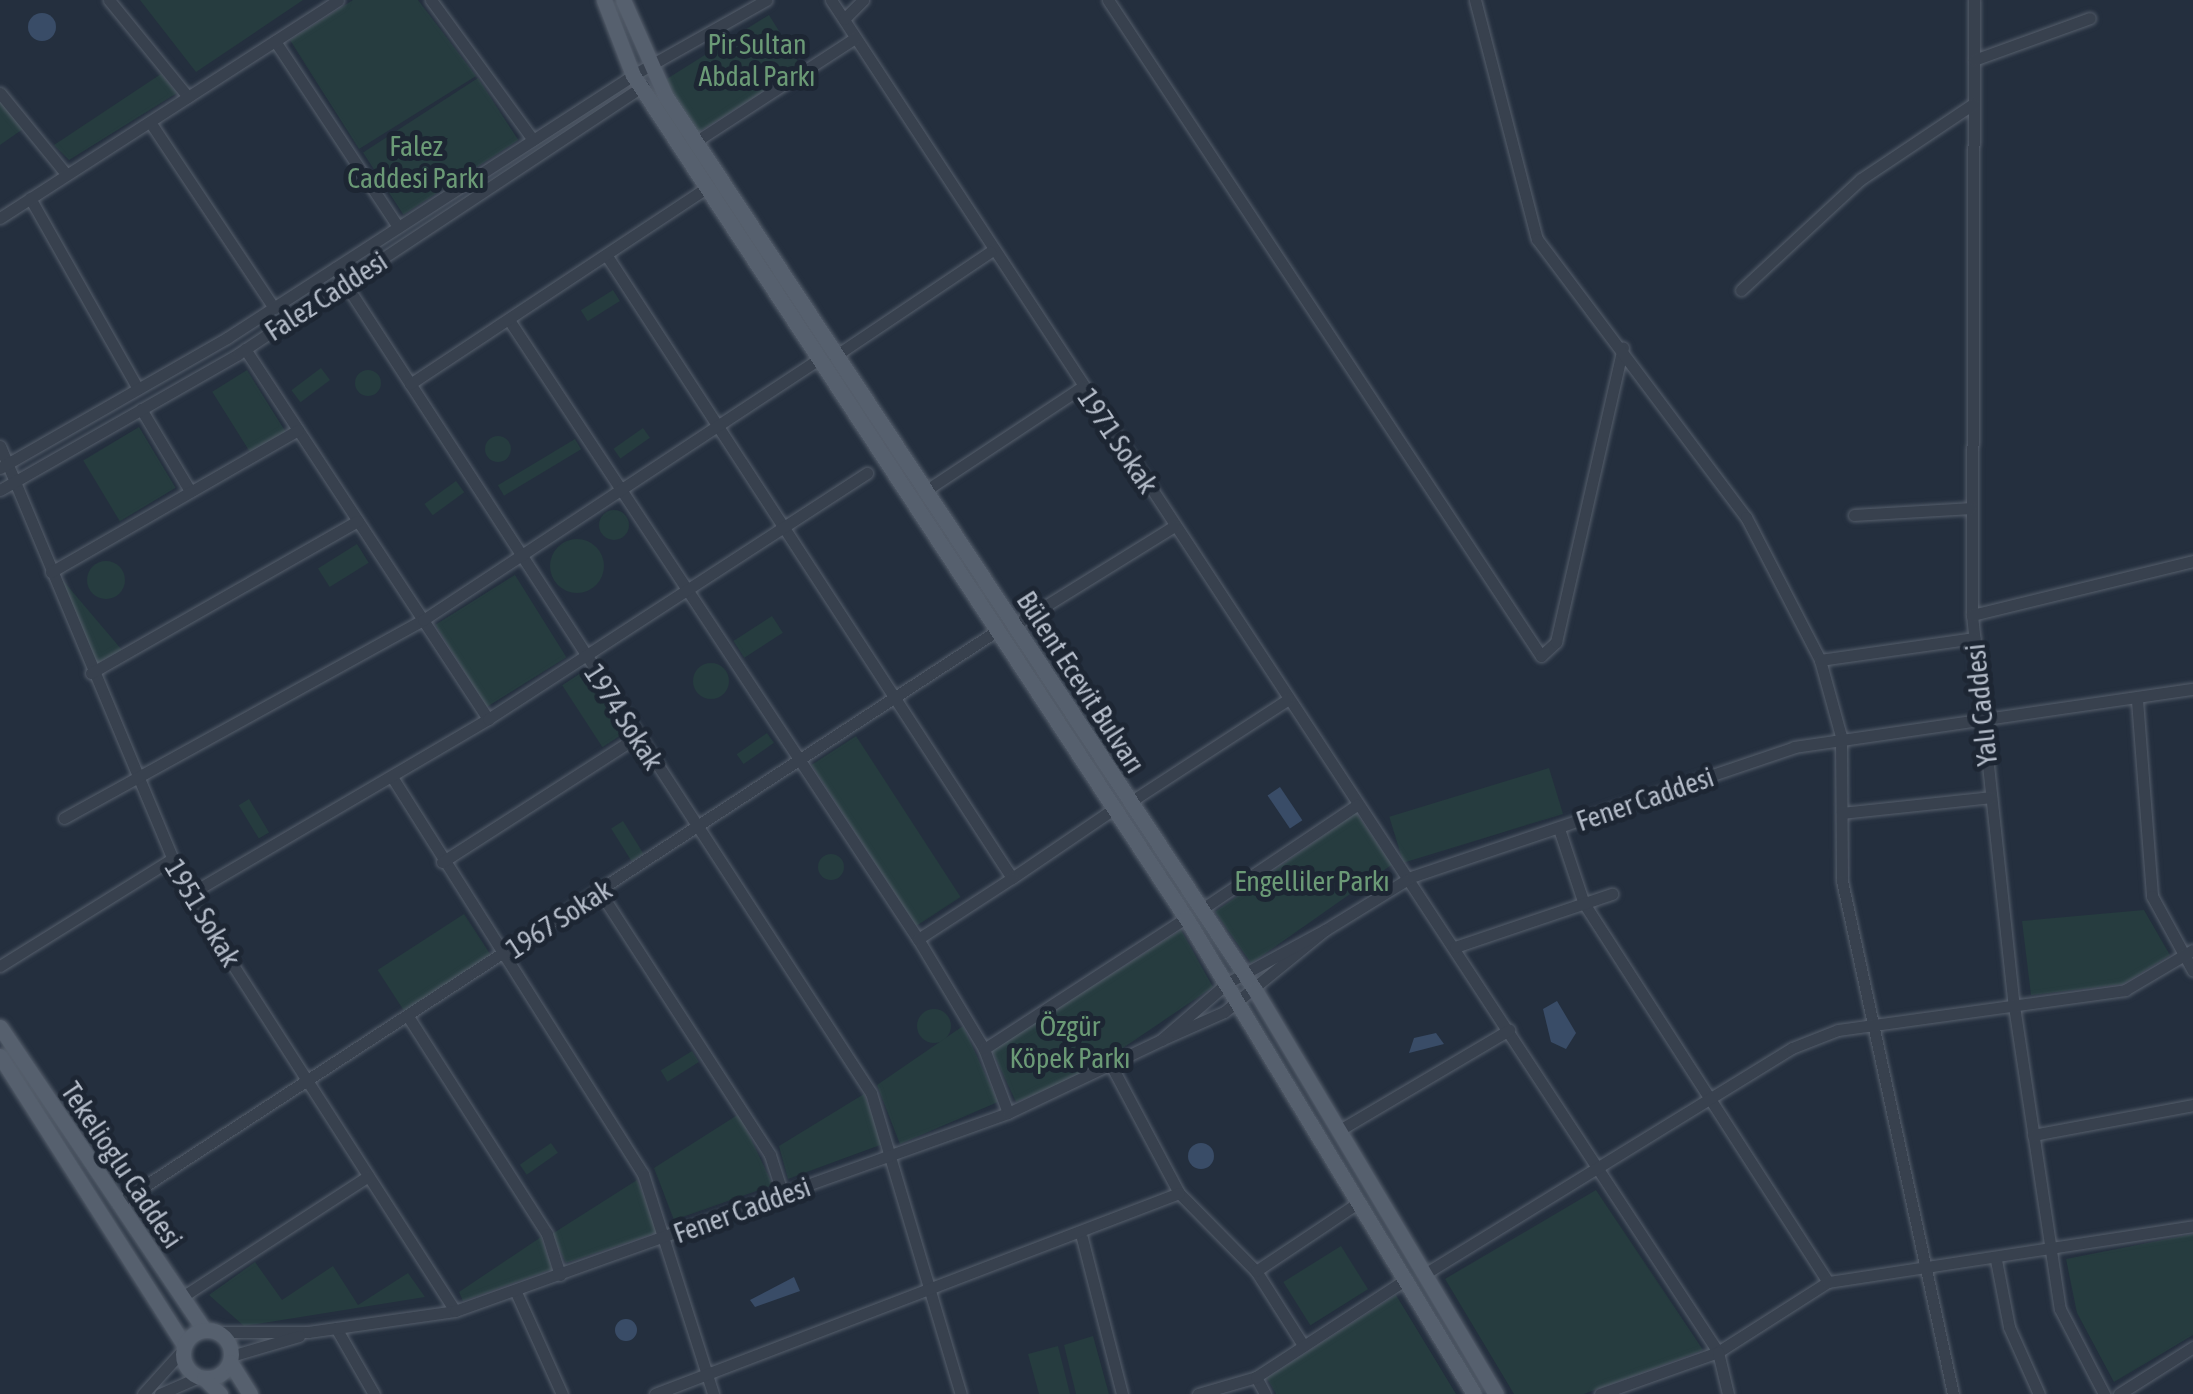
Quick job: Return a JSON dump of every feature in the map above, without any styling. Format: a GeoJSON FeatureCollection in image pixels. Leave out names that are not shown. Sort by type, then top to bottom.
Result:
{"type":"FeatureCollection","features":[{"type":"Feature","properties":{"kind":"main road","name":"Bülent Ecevit Bulvarı"},"geometry":{"type":"LineString","coordinates":[[604,0],[638,81],[818,360],[1006,628],[1123,805],[1202,909],[1256,990],[1496,1394]]}},
{"type":"Feature","properties":{"kind":"main road","name":"Bülent Ecevit Bulvarı"},"geometry":{"type":"LineString","coordinates":[[623,0],[652,72],[926,492],[1006,628]]}},
{"type":"Feature","properties":{"kind":"main road","name":"Bülent Ecevit Bulvarı"},"geometry":{"type":"LineString","coordinates":[[1123,805],[1186,918],[1474,1394]]}},
{"type":"Feature","properties":{"kind":"main road","name":"Tekelioglu Caddesi"},"geometry":{"type":"LineString","coordinates":[[0,1028],[117,1204],[182,1297],[211,1331],[250,1394]]}},
{"type":"Feature","properties":{"kind":"main road","name":"Tekelioglu Caddesi"},"geometry":{"type":"LineString","coordinates":[[0,1056],[201,1378],[220,1394]]}},
{"type":"Feature","properties":{"kind":"main road"},"geometry":{"type":"LineString","coordinates":[[183,1348],[211,1331]]}},
{"type":"Feature","properties":{"kind":"main road"},"geometry":{"type":"LineString","coordinates":[[201,1378],[230,1359]]}},
{"type":"Feature","properties":{"kind":"street"},"geometry":{"type":"LineString","coordinates":[[109,0],[188,97]]}},
{"type":"Feature","properties":{"kind":"street"},"geometry":{"type":"LineString","coordinates":[[431,0],[533,140]]}},
{"type":"Feature","properties":{"kind":"street"},"geometry":{"type":"LineString","coordinates":[[638,81],[766,0]]}},
{"type":"Feature","properties":{"kind":"street","name":"1971 Sokak"},"geometry":{"type":"LineString","coordinates":[[831,0],[990,252],[1358,806],[1411,877],[1597,1163],[1718,1352],[1728,1394]]}},
{"type":"Feature","properties":{"kind":"street"},"geometry":{"type":"LineString","coordinates":[[844,19],[863,0]]}},
{"type":"Feature","properties":{"kind":"street"},"geometry":{"type":"LineString","coordinates":[[1108,0],[1541,656],[1556,642],[1622,348]]}},
{"type":"Feature","properties":{"kind":"street"},"geometry":{"type":"LineString","coordinates":[[1475,0],[1537,239],[1746,518],[1820,660],[1842,736],[1842,881],[1948,1393]]}},
{"type":"Feature","properties":{"kind":"street","name":"Yalı Caddesi"},"geometry":{"type":"LineString","coordinates":[[1974,0],[1974,638],[2014,1006],[2060,1309],[2104,1394]]}},
{"type":"Feature","properties":{"kind":"street"},"geometry":{"type":"LineString","coordinates":[[0,218],[334,1]]}},
{"type":"Feature","properties":{"kind":"street"},"geometry":{"type":"LineString","coordinates":[[1974,60],[2090,18]]}},
{"type":"Feature","properties":{"kind":"street"},"geometry":{"type":"LineString","coordinates":[[695,142],[855,38]]}},
{"type":"Feature","properties":{"kind":"street"},"geometry":{"type":"LineString","coordinates":[[275,41],[398,228]]}},
{"type":"Feature","properties":{"kind":"street","name":"Falez Caddesi"},"geometry":{"type":"LineString","coordinates":[[4,466],[274,308],[533,140],[638,81]]}},
{"type":"Feature","properties":{"kind":"street","name":"Falez Caddesi"},"geometry":{"type":"LineString","coordinates":[[0,490],[245,350],[638,81]]}},
{"type":"Feature","properties":{"kind":"street"},"geometry":{"type":"LineString","coordinates":[[0,93],[66,174]]}},
{"type":"Feature","properties":{"kind":"street"},"geometry":{"type":"LineString","coordinates":[[1741,290],[1861,179],[1973,104]]}},
{"type":"Feature","properties":{"kind":"street"},"geometry":{"type":"LineString","coordinates":[[150,122],[274,308]]}},
{"type":"Feature","properties":{"kind":"street"},"geometry":{"type":"LineString","coordinates":[[410,384],[706,188]]}},
{"type":"Feature","properties":{"kind":"street"},"geometry":{"type":"LineString","coordinates":[[30,198],[138,389]]}},
{"type":"Feature","properties":{"kind":"street"},"geometry":{"type":"LineString","coordinates":[[835,356],[990,252]]}},
{"type":"Feature","properties":{"kind":"street"},"geometry":{"type":"LineString","coordinates":[[607,256],[1012,878]]}},
{"type":"Feature","properties":{"kind":"street","name":"1974 Sokak"},"geometry":{"type":"LineString","coordinates":[[335,268],[871,1093],[961,1394]]}},
{"type":"Feature","properties":{"kind":"street"},"geometry":{"type":"LineString","coordinates":[[509,320],[918,939],[984,1049],[1008,1113]]}},
{"type":"Feature","properties":{"kind":"street"},"geometry":{"type":"LineString","coordinates":[[245,350],[488,718]]}},
{"type":"Feature","properties":{"kind":"street"},"geometry":{"type":"LineString","coordinates":[[64,818],[136,785],[423,620],[818,360]]}},
{"type":"Feature","properties":{"kind":"street"},"geometry":{"type":"LineString","coordinates":[[926,492],[1082,388]]}},
{"type":"Feature","properties":{"kind":"street"},"geometry":{"type":"LineString","coordinates":[[141,410],[190,490]]}},
{"type":"Feature","properties":{"kind":"street"},"geometry":{"type":"LineString","coordinates":[[51,572],[298,430]]}},
{"type":"Feature","properties":{"kind":"street"},"geometry":{"type":"LineString","coordinates":[[0,446],[4,466]]}},
{"type":"Feature","properties":{"kind":"street","name":"1951 Sokak"},"geometry":{"type":"LineString","coordinates":[[4,466],[15,482],[136,785],[188,896],[455,1311]]}},
{"type":"Feature","properties":{"kind":"street"},"geometry":{"type":"LineString","coordinates":[[188,896],[585,658],[867,473]]}},
{"type":"Feature","properties":{"kind":"street"},"geometry":{"type":"LineString","coordinates":[[1854,516],[1971,508]]}},
{"type":"Feature","properties":{"kind":"street"},"geometry":{"type":"LineString","coordinates":[[91,673],[358,521]]}},
{"type":"Feature","properties":{"kind":"street","name":"1967 Sokak"},"geometry":{"type":"LineString","coordinates":[[117,1204],[409,1018],[897,696],[1174,526]]}},
{"type":"Feature","properties":{"kind":"street"},"geometry":{"type":"LineString","coordinates":[[1972,615],[2193,561]]}},
{"type":"Feature","properties":{"kind":"street"},"geometry":{"type":"LineString","coordinates":[[1820,660],[1974,638]]}},
{"type":"Feature","properties":{"kind":"street","name":"Fener Caddesi"},"geometry":{"type":"LineString","coordinates":[[1161,1040],[1227,983],[1411,877],[1842,736],[1984,723],[2193,689]]}},
{"type":"Feature","properties":{"kind":"street"},"geometry":{"type":"LineString","coordinates":[[918,939],[1287,700]]}},
{"type":"Feature","properties":{"kind":"street"},"geometry":{"type":"LineString","coordinates":[[2137,700],[2152,896],[2189,953],[2193,972]]}},
{"type":"Feature","properties":{"kind":"street"},"geometry":{"type":"LineString","coordinates":[[442,862],[637,737]]}},
{"type":"Feature","properties":{"kind":"street"},"geometry":{"type":"LineString","coordinates":[[392,777],[442,862],[644,1174],[667,1237],[713,1394]]}},
{"type":"Feature","properties":{"kind":"street"},"geometry":{"type":"LineString","coordinates":[[1842,814],[1991,797]]}},
{"type":"Feature","properties":{"kind":"street"},"geometry":{"type":"LineString","coordinates":[[1202,909],[1358,806]]}},
{"type":"Feature","properties":{"kind":"street"},"geometry":{"type":"LineString","coordinates":[[1559,829],[1584,904],[1828,1282]]}},
{"type":"Feature","properties":{"kind":"street"},"geometry":{"type":"LineString","coordinates":[[0,966],[170,860]]}},
{"type":"Feature","properties":{"kind":"street"},"geometry":{"type":"LineString","coordinates":[[600,892],[770,1155],[783,1195]]}},
{"type":"Feature","properties":{"kind":"street"},"geometry":{"type":"LineString","coordinates":[[1456,947],[1612,894]]}},
{"type":"Feature","properties":{"kind":"street"},"geometry":{"type":"LineString","coordinates":[[984,1049],[1186,918]]}},
{"type":"Feature","properties":{"kind":"street","name":"Fener Caddesi"},"geometry":{"type":"LineString","coordinates":[[308,1332],[455,1311],[1008,1113],[1112,1067],[1239,1001],[1324,930]]}},
{"type":"Feature","properties":{"kind":"street"},"geometry":{"type":"LineString","coordinates":[[1423,1275],[1597,1163],[1792,1048],[1871,1026],[2125,990],[2189,953]]}},
{"type":"Feature","properties":{"kind":"street"},"geometry":{"type":"LineString","coordinates":[[409,1018],[547,1234],[560,1275]]}},
{"type":"Feature","properties":{"kind":"street"},"geometry":{"type":"LineString","coordinates":[[1338,1131],[1509,1030]]}},
{"type":"Feature","properties":{"kind":"street"},"geometry":{"type":"LineString","coordinates":[[1112,1067],[1179,1193],[1256,1271],[1302,1345]]}},
{"type":"Feature","properties":{"kind":"street"},"geometry":{"type":"LineString","coordinates":[[2034,1135],[2193,1106]]}},
{"type":"Feature","properties":{"kind":"street"},"geometry":{"type":"LineString","coordinates":[[182,1297],[368,1176]]}},
{"type":"Feature","properties":{"kind":"street"},"geometry":{"type":"LineString","coordinates":[[654,1394],[1082,1238],[1179,1193]]}},
{"type":"Feature","properties":{"kind":"street"},"geometry":{"type":"LineString","coordinates":[[1256,1271],[1359,1202]]}},
{"type":"Feature","properties":{"kind":"street"},"geometry":{"type":"LineString","coordinates":[[1600,1394],[1718,1352],[1828,1282],[2052,1253],[2193,1226]]}},
{"type":"Feature","properties":{"kind":"street"},"geometry":{"type":"LineString","coordinates":[[1082,1238],[1122,1394]]}},
{"type":"Feature","properties":{"kind":"street"},"geometry":{"type":"LineString","coordinates":[[1996,1260],[2009,1327],[2039,1394]]}},
{"type":"Feature","properties":{"kind":"street"},"geometry":{"type":"LineString","coordinates":[[1198,1394],[1256,1377],[1405,1280]]}},
{"type":"Feature","properties":{"kind":"street"},"geometry":{"type":"LineString","coordinates":[[516,1290],[562,1394]]}},
{"type":"Feature","properties":{"kind":"street"},"geometry":{"type":"LineString","coordinates":[[336,1328],[374,1394]]}},
{"type":"Feature","properties":{"kind":"street"},"geometry":{"type":"LineString","coordinates":[[211,1331],[308,1332]]}},
{"type":"Feature","properties":{"kind":"street"},"geometry":{"type":"LineString","coordinates":[[230,1359],[308,1332]]}},
{"type":"Feature","properties":{"kind":"street"},"geometry":{"type":"LineString","coordinates":[[2118,1394],[2193,1347]]}},
{"type":"Feature","properties":{"kind":"street"},"geometry":{"type":"LineString","coordinates":[[144,1394],[183,1348]]}},
{"type":"Feature","properties":{"kind":"street"},"geometry":{"type":"LineString","coordinates":[[1256,1377],[1265,1394]]}},
{"type":"Feature","properties":{"kind":"street"},"geometry":{"type":"LineString","coordinates":[[160,1394],[201,1378]]}},
{"type":"Feature","properties":{"kind":"green space"},"geometry":{"type":"Polygon","coordinates":[[[140,0],[303,0],[196,72],[140,0]]]}},
{"type":"Feature","properties":{"kind":"green space"},"geometry":{"type":"Polygon","coordinates":[[[353,0],[418,0],[476,76],[359,149],[290,40],[353,0]]]}},
{"type":"Feature","properties":{"kind":"green space","name":"Pir Sultan Abdal Parkı"},"geometry":{"type":"Polygon","coordinates":[[[769,15],[802,68],[697,133],[664,81],[769,15]]]}},
{"type":"Feature","properties":{"kind":"green space"},"geometry":{"type":"Polygon","coordinates":[[[161,74],[177,93],[69,160],[54,145],[161,74]]]}},
{"type":"Feature","properties":{"kind":"green space","name":"Falez Caddesi Parkı"},"geometry":{"type":"Polygon","coordinates":[[[478,78],[518,140],[403,215],[363,153],[478,78]]]}},
{"type":"Feature","properties":{"kind":"green space"},"geometry":{"type":"Polygon","coordinates":[[[0,101],[23,129],[0,145],[0,101]]]}},
{"type":"Feature","properties":{"kind":"green space"},"geometry":{"type":"Polygon","coordinates":[[[613,290],[620,301],[588,321],[581,310],[613,290]]]}},
{"type":"Feature","properties":{"kind":"green space"},"geometry":{"type":"Polygon","coordinates":[[[321,368],[330,380],[300,402],[291,390],[321,368]]]}},
{"type":"Feature","properties":{"kind":"green space"},"geometry":{"type":"Polygon","coordinates":[[[247,370],[288,436],[254,458],[212,392],[247,370]]]}},
{"type":"Feature","properties":{"kind":"green space"},"geometry":{"type":"Polygon","coordinates":[[[368,370],[377,374],[381,383],[377,392],[368,396],[359,392],[355,383],[359,374],[368,370]]]}},
{"type":"Feature","properties":{"kind":"green space"},"geometry":{"type":"Polygon","coordinates":[[[139,427],[176,488],[120,521],[83,460],[139,427]]]}},
{"type":"Feature","properties":{"kind":"green space"},"geometry":{"type":"Polygon","coordinates":[[[643,428],[650,438],[620,458],[614,449],[643,428]]]}},
{"type":"Feature","properties":{"kind":"green space"},"geometry":{"type":"Polygon","coordinates":[[[498,436],[507,440],[511,449],[507,458],[498,462],[489,458],[485,449],[489,440],[498,436]]]}},
{"type":"Feature","properties":{"kind":"green space"},"geometry":{"type":"Polygon","coordinates":[[[575,439],[581,449],[504,496],[498,485],[575,439]]]}},
{"type":"Feature","properties":{"kind":"green space"},"geometry":{"type":"Polygon","coordinates":[[[456,481],[464,492],[433,515],[424,504],[456,481]]]}},
{"type":"Feature","properties":{"kind":"green space"},"geometry":{"type":"Polygon","coordinates":[[[614,510],[625,514],[629,525],[625,536],[614,540],[603,536],[599,525],[603,514],[614,510]]]}},
{"type":"Feature","properties":{"kind":"green space"},"geometry":{"type":"Polygon","coordinates":[[[577,539],[596,547],[604,566],[596,585],[577,593],[558,585],[550,566],[558,547],[577,539]]]}},
{"type":"Feature","properties":{"kind":"green space"},"geometry":{"type":"Polygon","coordinates":[[[357,544],[369,563],[330,587],[318,568],[357,544]]]}},
{"type":"Feature","properties":{"kind":"green space"},"geometry":{"type":"Polygon","coordinates":[[[106,561],[120,566],[125,580],[120,594],[106,599],[92,594],[87,580],[92,566],[106,561]]]}},
{"type":"Feature","properties":{"kind":"green space"},"geometry":{"type":"Polygon","coordinates":[[[515,575],[566,657],[487,707],[435,625],[515,575]]]}},
{"type":"Feature","properties":{"kind":"green space"},"geometry":{"type":"Polygon","coordinates":[[[60,577],[122,650],[97,664],[60,577]]]}},
{"type":"Feature","properties":{"kind":"green space"},"geometry":{"type":"Polygon","coordinates":[[[772,616],[783,633],[744,658],[733,641],[772,616]]]}},
{"type":"Feature","properties":{"kind":"green space"},"geometry":{"type":"Polygon","coordinates":[[[711,663],[724,668],[729,681],[724,694],[711,699],[698,694],[693,681],[698,668],[711,663]]]}},
{"type":"Feature","properties":{"kind":"green space"},"geometry":{"type":"Polygon","coordinates":[[[584,671],[624,733],[602,747],[562,685],[584,671]]]}},
{"type":"Feature","properties":{"kind":"green space"},"geometry":{"type":"Polygon","coordinates":[[[767,733],[774,743],[744,764],[737,754],[767,733]]]}},
{"type":"Feature","properties":{"kind":"green space"},"geometry":{"type":"Polygon","coordinates":[[[856,736],[961,897],[916,926],[812,765],[856,736]]]}},
{"type":"Feature","properties":{"kind":"green space"},"geometry":{"type":"Polygon","coordinates":[[[1549,768],[1563,814],[1403,863],[1389,817],[1549,768]]]}},
{"type":"Feature","properties":{"kind":"green space"},"geometry":{"type":"Polygon","coordinates":[[[249,799],[269,832],[259,839],[239,805],[249,799]]]}},
{"type":"Feature","properties":{"kind":"green space","name":"Engelliler Parkı"},"geometry":{"type":"Polygon","coordinates":[[[1356,813],[1392,865],[1251,963],[1215,912],[1356,813]]]}},
{"type":"Feature","properties":{"kind":"green space"},"geometry":{"type":"Polygon","coordinates":[[[623,821],[644,854],[632,861],[611,828],[623,821]]]}},
{"type":"Feature","properties":{"kind":"green space"},"geometry":{"type":"Polygon","coordinates":[[[831,854],[840,858],[844,867],[840,876],[831,880],[822,876],[818,867],[822,858],[831,854]]]}},
{"type":"Feature","properties":{"kind":"green space"},"geometry":{"type":"Polygon","coordinates":[[[2144,910],[2170,955],[2123,984],[2031,995],[2022,921],[2144,910]]]}},
{"type":"Feature","properties":{"kind":"green space"},"geometry":{"type":"Polygon","coordinates":[[[464,914],[493,959],[407,1015],[378,970],[464,914]]]}},
{"type":"Feature","properties":{"kind":"green space","name":"Özgür Köpek Parkı"},"geometry":{"type":"Polygon","coordinates":[[[1181,930],[1213,987],[1086,1073],[1016,1102],[992,1050],[1181,930]]]}},
{"type":"Feature","properties":{"kind":"green space"},"geometry":{"type":"Polygon","coordinates":[[[934,1009],[946,1014],[951,1026],[946,1038],[934,1043],[922,1038],[917,1026],[922,1014],[934,1009]]]}},
{"type":"Feature","properties":{"kind":"green space"},"geometry":{"type":"Polygon","coordinates":[[[963,1026],[998,1102],[900,1144],[877,1085],[963,1026]]]}},
{"type":"Feature","properties":{"kind":"green space"},"geometry":{"type":"Polygon","coordinates":[[[692,1051],[699,1062],[668,1082],[661,1071],[692,1051]]]}},
{"type":"Feature","properties":{"kind":"green space"},"geometry":{"type":"Polygon","coordinates":[[[864,1094],[883,1144],[788,1179],[779,1146],[864,1094]]]}},
{"type":"Feature","properties":{"kind":"green space"},"geometry":{"type":"Polygon","coordinates":[[[739,1114],[773,1185],[674,1220],[654,1168],[739,1114]]]}},
{"type":"Feature","properties":{"kind":"green space"},"geometry":{"type":"Polygon","coordinates":[[[551,1143],[558,1153],[527,1175],[520,1165],[551,1143]]]}},
{"type":"Feature","properties":{"kind":"green space"},"geometry":{"type":"Polygon","coordinates":[[[637,1180],[658,1232],[566,1263],[552,1234],[637,1180]]]}},
{"type":"Feature","properties":{"kind":"green space"},"geometry":{"type":"Polygon","coordinates":[[[1596,1190],[1703,1350],[1584,1394],[1514,1394],[1445,1279],[1596,1190]]]}},
{"type":"Feature","properties":{"kind":"green space"},"geometry":{"type":"Polygon","coordinates":[[[2193,1234],[2193,1335],[2114,1382],[2077,1313],[2066,1259],[2193,1234]]]}},
{"type":"Feature","properties":{"kind":"green space"},"geometry":{"type":"Polygon","coordinates":[[[541,1237],[552,1269],[463,1301],[459,1292],[541,1237]]]}},
{"type":"Feature","properties":{"kind":"green space"},"geometry":{"type":"Polygon","coordinates":[[[1341,1246],[1368,1289],[1310,1325],[1283,1282],[1341,1246]]]}},
{"type":"Feature","properties":{"kind":"green space"},"geometry":{"type":"Polygon","coordinates":[[[255,1262],[282,1300],[333,1266],[358,1305],[408,1273],[425,1297],[244,1326],[209,1295],[255,1262]]]}},
{"type":"Feature","properties":{"kind":"green space"},"geometry":{"type":"Polygon","coordinates":[[[1396,1295],[1456,1394],[1276,1394],[1267,1378],[1396,1295]]]}},
{"type":"Feature","properties":{"kind":"green space"},"geometry":{"type":"Polygon","coordinates":[[[1093,1336],[1109,1394],[1076,1394],[1064,1345],[1093,1336]]]}},
{"type":"Feature","properties":{"kind":"green space"},"geometry":{"type":"Polygon","coordinates":[[[1058,1346],[1070,1394],[1039,1394],[1028,1354],[1058,1346]]]}},
{"type":"Feature","properties":{"kind":"water"},"geometry":{"type":"Polygon","coordinates":[[[42,13],[52,17],[56,27],[52,37],[42,41],[32,37],[28,27],[32,17],[42,13]]]}},
{"type":"Feature","properties":{"kind":"water"},"geometry":{"type":"Polygon","coordinates":[[[1280,787],[1302,820],[1290,829],[1268,795],[1280,787]]]}},
{"type":"Feature","properties":{"kind":"water"},"geometry":{"type":"Polygon","coordinates":[[[1557,1001],[1576,1033],[1566,1049],[1551,1042],[1543,1009],[1557,1001]]]}},
{"type":"Feature","properties":{"kind":"water"},"geometry":{"type":"Polygon","coordinates":[[[1436,1033],[1444,1044],[1409,1053],[1414,1038],[1436,1033]]]}},
{"type":"Feature","properties":{"kind":"water"},"geometry":{"type":"Polygon","coordinates":[[[1201,1143],[1210,1147],[1214,1156],[1210,1165],[1201,1169],[1192,1165],[1188,1156],[1192,1147],[1201,1143]]]}},
{"type":"Feature","properties":{"kind":"water"},"geometry":{"type":"Polygon","coordinates":[[[794,1277],[800,1291],[755,1307],[750,1300],[794,1277]]]}},
{"type":"Feature","properties":{"kind":"water"},"geometry":{"type":"Polygon","coordinates":[[[626,1319],[634,1322],[634,1338],[626,1341],[618,1338],[615,1330],[618,1322],[626,1319]]]}}]}
